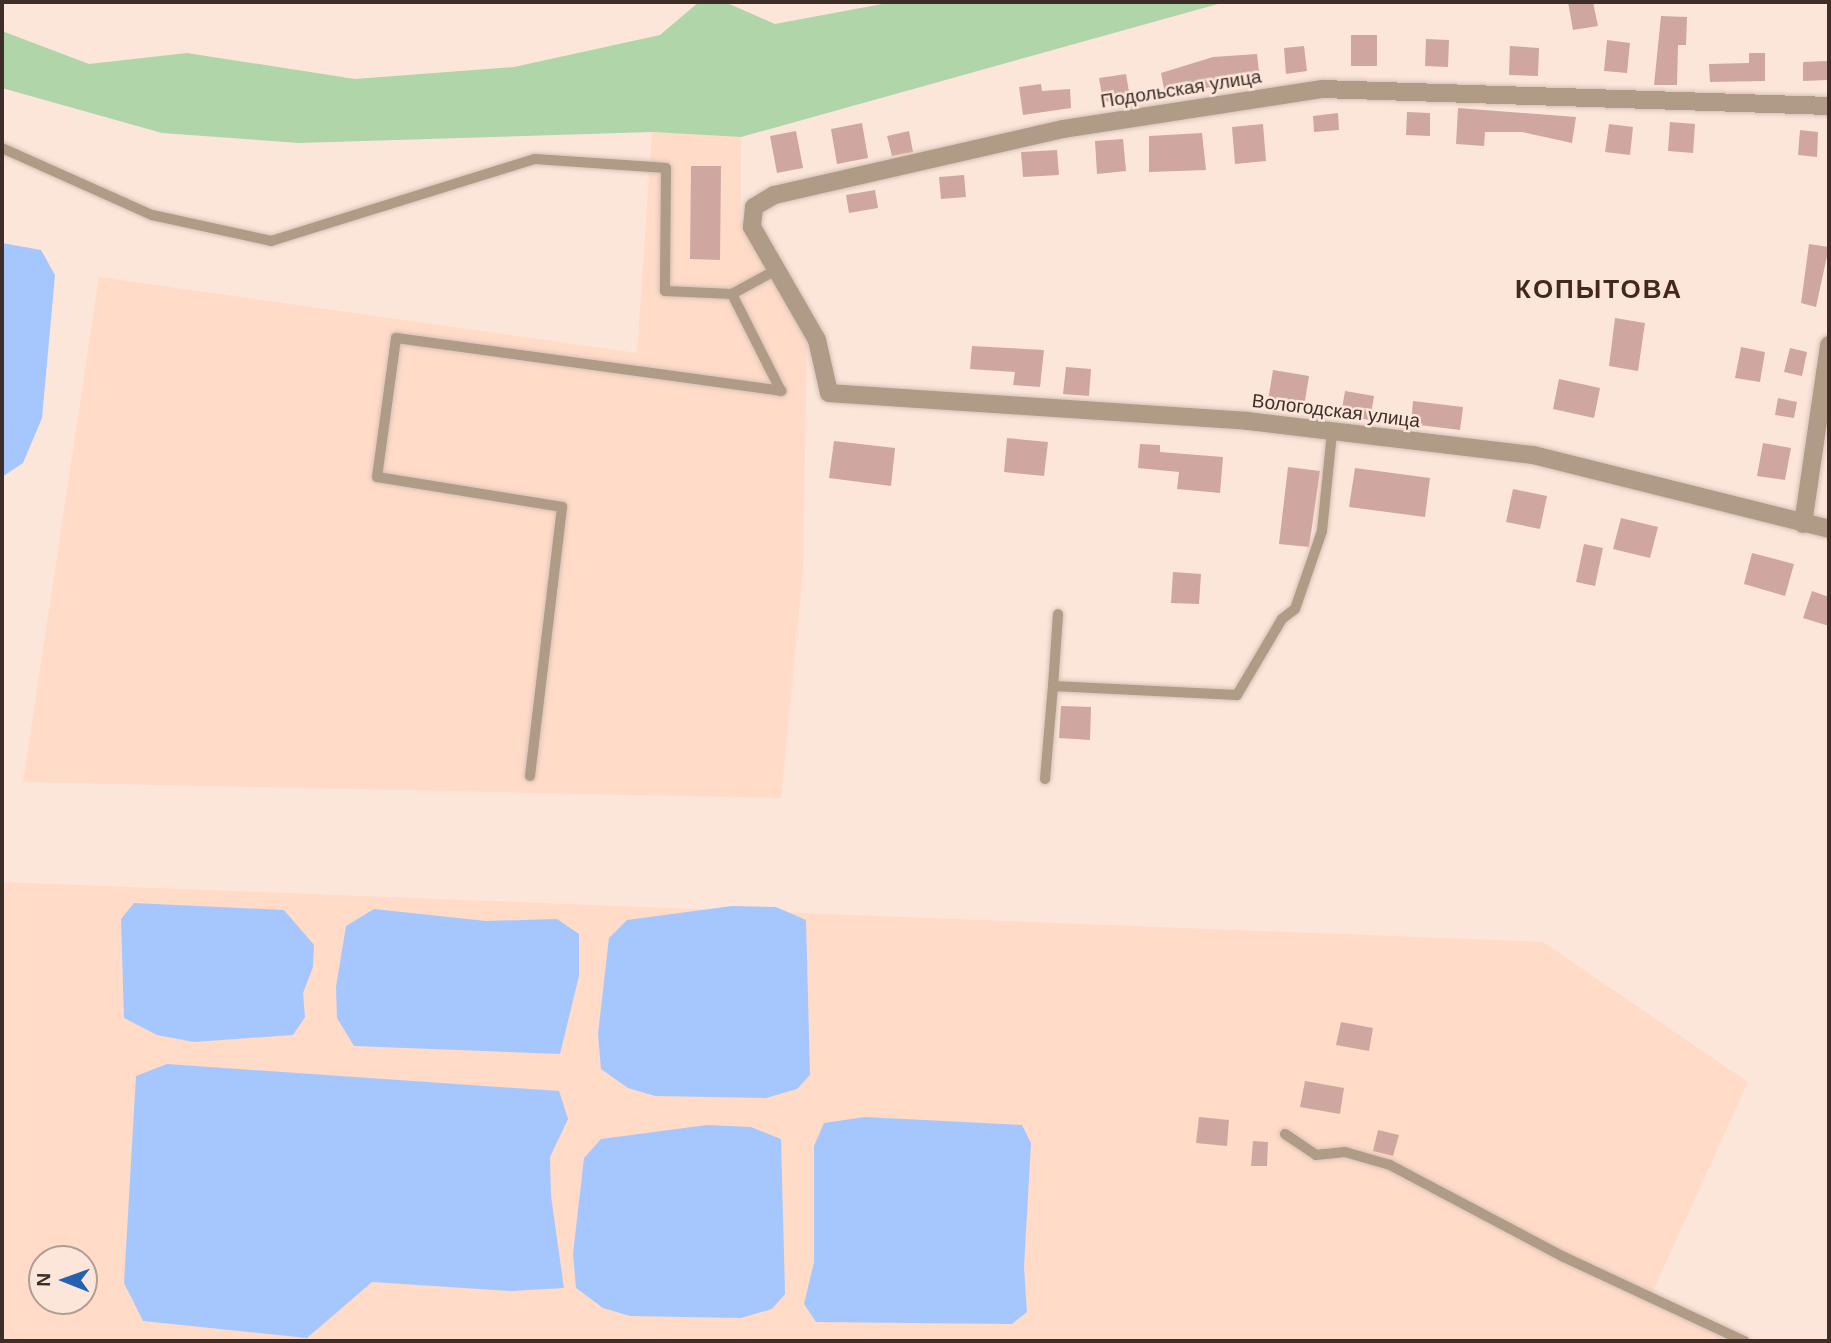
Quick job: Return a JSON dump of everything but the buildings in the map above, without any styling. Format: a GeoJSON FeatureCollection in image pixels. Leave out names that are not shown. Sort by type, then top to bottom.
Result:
{"type":"FeatureCollection","features":[{"type":"Feature","properties":{"kind":"street","name":"Подольская улица"},"geometry":{"type":"LineString","coordinates":[[828,393],[817,340],[752,227],[754,207],[774,195],[1063,129],[1322,89],[1829,106]]}},
{"type":"Feature","properties":{"kind":"street"},"geometry":{"type":"LineString","coordinates":[[1803,524],[1829,345]]}},
{"type":"Feature","properties":{"kind":"street","name":"Вологодская улица"},"geometry":{"type":"LineString","coordinates":[[828,393],[1247,421],[1533,455],[1829,529]]}},
{"type":"Feature","properties":{"kind":"lane"},"geometry":{"type":"LineString","coordinates":[[2,148],[152,215],[271,240],[535,159],[666,167],[665,291],[732,294],[776,270]]}},
{"type":"Feature","properties":{"kind":"lane"},"geometry":{"type":"LineString","coordinates":[[530,776],[562,507],[377,477],[396,338],[780,391],[732,294]]}},
{"type":"Feature","properties":{"kind":"lane"},"geometry":{"type":"LineString","coordinates":[[1053,686],[1237,695],[1282,619],[1296,609],[1322,531],[1332,432]]}},
{"type":"Feature","properties":{"kind":"lane"},"geometry":{"type":"LineString","coordinates":[[1045,779],[1058,614]]}},
{"type":"Feature","properties":{"kind":"lane"},"geometry":{"type":"LineString","coordinates":[[1285,1134],[1316,1155],[1345,1152],[1390,1165],[1564,1257],[1744,1341]]}},
{"type":"Feature","properties":{"kind":"shaded area"},"geometry":{"type":"Polygon","coordinates":[[[652,132],[741,137],[741,223],[807,340],[803,570],[781,798],[23,782],[99,277],[637,353],[652,132]]]}},
{"type":"Feature","properties":{"kind":"shaded area"},"geometry":{"type":"Polygon","coordinates":[[[2,882],[1543,942],[1748,1082],[1652,1293],[1755,1341],[2,1341],[2,882]]]}},
{"type":"Feature","properties":{"kind":"green space"},"geometry":{"type":"Polygon","coordinates":[[[699,2],[725,2],[775,24],[893,2],[1225,2],[741,137],[652,132],[299,143],[162,133],[2,88],[2,31],[89,64],[187,53],[355,79],[514,67],[660,35],[699,2]]]}},
{"type":"Feature","properties":{"kind":"water"},"geometry":{"type":"Polygon","coordinates":[[[2,243],[41,250],[55,275],[42,418],[23,463],[2,477],[2,243]]]}},
{"type":"Feature","properties":{"kind":"water"},"geometry":{"type":"Polygon","coordinates":[[[134,903],[284,910],[314,945],[313,967],[303,993],[305,1017],[293,1035],[194,1042],[157,1035],[124,1018],[121,919],[134,903]]]}},
{"type":"Feature","properties":{"kind":"water"},"geometry":{"type":"Polygon","coordinates":[[[732,906],[776,907],[806,920],[810,1075],[797,1089],[766,1098],[655,1096],[628,1088],[601,1069],[598,1034],[609,938],[627,920],[732,906]]]}},
{"type":"Feature","properties":{"kind":"water"},"geometry":{"type":"Polygon","coordinates":[[[374,909],[486,921],[557,919],[579,934],[579,976],[560,1054],[354,1046],[337,1018],[336,987],[346,926],[374,909]]]}},
{"type":"Feature","properties":{"kind":"water"},"geometry":{"type":"Polygon","coordinates":[[[167,1064],[559,1091],[568,1119],[550,1157],[551,1196],[564,1288],[511,1291],[372,1282],[307,1338],[143,1321],[124,1283],[136,1076],[167,1064]]]}},
{"type":"Feature","properties":{"kind":"water"},"geometry":{"type":"Polygon","coordinates":[[[865,1117],[1022,1125],[1031,1143],[1024,1267],[1027,1312],[1012,1324],[816,1322],[804,1304],[814,1262],[814,1146],[824,1123],[865,1117]]]}},
{"type":"Feature","properties":{"kind":"water"},"geometry":{"type":"Polygon","coordinates":[[[707,1125],[751,1127],[781,1139],[785,1294],[772,1309],[741,1318],[630,1316],[603,1308],[576,1288],[573,1254],[584,1158],[601,1139],[707,1125]]]}},
{"type":"Feature","properties":{"kind":"district","name":"КОПЫТОВА"},"geometry":{"type":"Point","coordinates":[1599,290]}}]}
